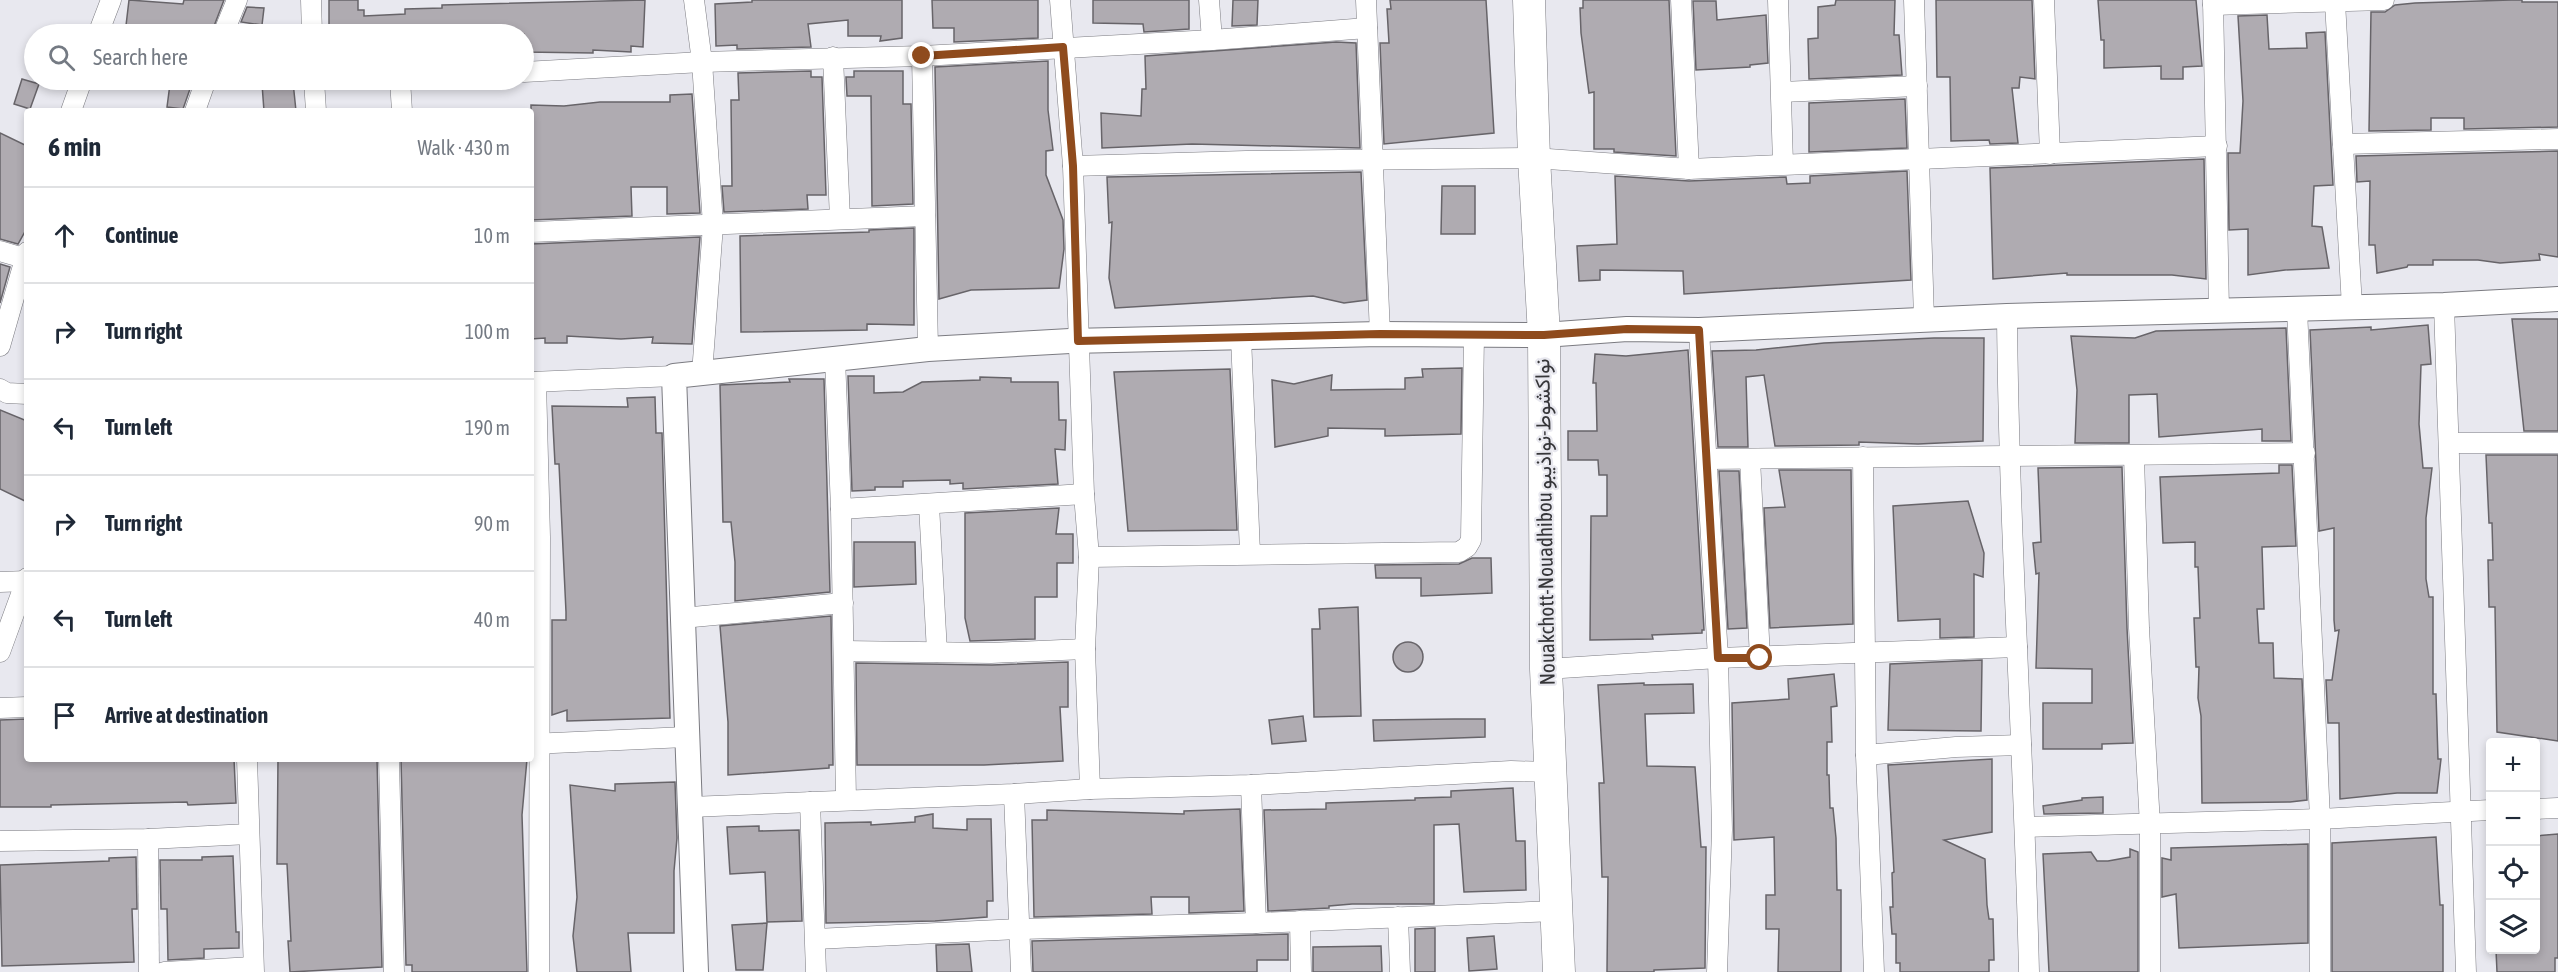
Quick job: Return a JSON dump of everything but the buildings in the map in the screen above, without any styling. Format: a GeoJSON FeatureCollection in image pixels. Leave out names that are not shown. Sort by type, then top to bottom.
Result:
{"type":"FeatureCollection","features":[{"type":"Feature","properties":{"kind":"highway","name":"Nouakchott-Nouadhibou نواكشوط-نواذيبو"},"geometry":{"type":"LineString","coordinates":[[1529,0],[1534,158],[1544,335],[1546,669],[1559,972]]}},
{"type":"Feature","properties":{"kind":"street"},"geometry":{"type":"LineString","coordinates":[[102,24],[111,0]]}},
{"type":"Feature","properties":{"kind":"street"},"geometry":{"type":"LineString","coordinates":[[227,24],[237,0]]}},
{"type":"Feature","properties":{"kind":"street"},"geometry":{"type":"LineString","coordinates":[[310,0],[311,24]]}},
{"type":"Feature","properties":{"kind":"street"},"geometry":{"type":"LineString","coordinates":[[694,0],[702,62],[713,225],[702,374]]}},
{"type":"Feature","properties":{"kind":"street"},"geometry":{"type":"LineString","coordinates":[[1060,0],[1073,166],[1084,494],[1089,557],[1085,649],[1090,789]]}},
{"type":"Feature","properties":{"kind":"street"},"geometry":{"type":"LineString","coordinates":[[1209,0],[1212,40]]}},
{"type":"Feature","properties":{"kind":"street"},"geometry":{"type":"LineString","coordinates":[[1366,0],[1380,334]]}},
{"type":"Feature","properties":{"kind":"street"},"geometry":{"type":"LineString","coordinates":[[1681,0],[1689,169]]}},
{"type":"Feature","properties":{"kind":"street"},"geometry":{"type":"LineString","coordinates":[[1778,0],[1783,164]]}},
{"type":"Feature","properties":{"kind":"street"},"geometry":{"type":"LineString","coordinates":[[1914,0],[1924,319]]}},
{"type":"Feature","properties":{"kind":"street"},"geometry":{"type":"LineString","coordinates":[[2044,0],[2050,154]]}},
{"type":"Feature","properties":{"kind":"street"},"geometry":{"type":"LineString","coordinates":[[2219,311],[2213,3],[2384,0]]}},
{"type":"Feature","properties":{"kind":"street"},"geometry":{"type":"LineString","coordinates":[[2335,2],[2352,307]]}},
{"type":"Feature","properties":{"kind":"street"},"geometry":{"type":"LineString","coordinates":[[534,71],[702,62],[922,56],[1212,40],[1367,28]]}},
{"type":"Feature","properties":{"kind":"street"},"geometry":{"type":"LineString","coordinates":[[922,56],[928,349]]}},
{"type":"Feature","properties":{"kind":"street"},"geometry":{"type":"LineString","coordinates":[[833,57],[840,219]]}},
{"type":"Feature","properties":{"kind":"street"},"geometry":{"type":"LineString","coordinates":[[1782,92],[1917,86]]}},
{"type":"Feature","properties":{"kind":"street"},"geometry":{"type":"LineString","coordinates":[[72,108],[78,90]]}},
{"type":"Feature","properties":{"kind":"street"},"geometry":{"type":"LineString","coordinates":[[196,108],[202,90]]}},
{"type":"Feature","properties":{"kind":"street"},"geometry":{"type":"LineString","coordinates":[[315,90],[316,108]]}},
{"type":"Feature","properties":{"kind":"street"},"geometry":{"type":"LineString","coordinates":[[401,90],[402,108]]}},
{"type":"Feature","properties":{"kind":"street"},"geometry":{"type":"LineString","coordinates":[[2343,144],[2558,139]]}},
{"type":"Feature","properties":{"kind":"street"},"geometry":{"type":"LineString","coordinates":[[1073,166],[1534,158],[1689,169],[2217,146]]}},
{"type":"Feature","properties":{"kind":"street"},"geometry":{"type":"LineString","coordinates":[[534,232],[924,216]]}},
{"type":"Feature","properties":{"kind":"street"},"geometry":{"type":"LineString","coordinates":[[0,251],[24,257]]}},
{"type":"Feature","properties":{"kind":"street"},"geometry":{"type":"LineString","coordinates":[[0,346],[24,264]]}},
{"type":"Feature","properties":{"kind":"street"},"geometry":{"type":"LineString","coordinates":[[534,382],[702,374],[928,349],[1078,341],[1380,334],[1544,335],[1627,329],[1699,330],[2007,316],[2444,305],[2558,299]]}},
{"type":"Feature","properties":{"kind":"street"},"geometry":{"type":"LineString","coordinates":[[2444,305],[2466,972]]}},
{"type":"Feature","properties":{"kind":"street"},"geometry":{"type":"LineString","coordinates":[[2297,309],[2320,819],[2320,972]]}},
{"type":"Feature","properties":{"kind":"street"},"geometry":{"type":"LineString","coordinates":[[2007,316],[2008,457],[2025,827],[2029,972]]}},
{"type":"Feature","properties":{"kind":"street"},"geometry":{"type":"LineString","coordinates":[[1699,330],[1718,658],[1722,830],[1718,972]]}},
{"type":"Feature","properties":{"kind":"street"},"geometry":{"type":"LineString","coordinates":[[1089,557],[1250,553],[1459,552],[1467,547],[1471,540],[1474,334]]}},
{"type":"Feature","properties":{"kind":"street"},"geometry":{"type":"LineString","coordinates":[[1241,337],[1250,553]]}},
{"type":"Feature","properties":{"kind":"street"},"geometry":{"type":"LineString","coordinates":[[835,358],[841,509],[846,800]]}},
{"type":"Feature","properties":{"kind":"street"},"geometry":{"type":"LineString","coordinates":[[674,376],[696,972]]}},
{"type":"Feature","properties":{"kind":"street"},"geometry":{"type":"LineString","coordinates":[[0,389],[7,393],[24,394]]}},
{"type":"Feature","properties":{"kind":"street"},"geometry":{"type":"LineString","coordinates":[[534,434],[539,972]]}},
{"type":"Feature","properties":{"kind":"street"},"geometry":{"type":"LineString","coordinates":[[2450,443],[2558,443]]}},
{"type":"Feature","properties":{"kind":"street"},"geometry":{"type":"LineString","coordinates":[[1708,459],[2305,453]]}},
{"type":"Feature","properties":{"kind":"street"},"geometry":{"type":"LineString","coordinates":[[2134,456],[2139,628],[2150,825],[2150,972]]}},
{"type":"Feature","properties":{"kind":"street"},"geometry":{"type":"LineString","coordinates":[[1863,457],[1866,755],[1874,972]]}},
{"type":"Feature","properties":{"kind":"street"},"geometry":{"type":"LineString","coordinates":[[1750,459],[1760,658]]}},
{"type":"Feature","properties":{"kind":"street"},"geometry":{"type":"LineString","coordinates":[[841,509],[1084,494]]}},
{"type":"Feature","properties":{"kind":"street"},"geometry":{"type":"LineString","coordinates":[[929,505],[937,652]]}},
{"type":"Feature","properties":{"kind":"street"},"geometry":{"type":"LineString","coordinates":[[0,582],[24,580]]}},
{"type":"Feature","properties":{"kind":"street"},"geometry":{"type":"LineString","coordinates":[[0,652],[24,588]]}},
{"type":"Feature","properties":{"kind":"street"},"geometry":{"type":"LineString","coordinates":[[682,618],[843,603]]}},
{"type":"Feature","properties":{"kind":"street"},"geometry":{"type":"LineString","coordinates":[[1546,669],[1718,658],[2017,647]]}},
{"type":"Feature","properties":{"kind":"street"},"geometry":{"type":"LineString","coordinates":[[844,651],[1085,649]]}},
{"type":"Feature","properties":{"kind":"street"},"geometry":{"type":"LineString","coordinates":[[0,708],[24,706]]}},
{"type":"Feature","properties":{"kind":"street"},"geometry":{"type":"LineString","coordinates":[[536,744],[686,737]]}},
{"type":"Feature","properties":{"kind":"street"},"geometry":{"type":"LineString","coordinates":[[1866,755],[1947,747],[2020,745]]}},
{"type":"Feature","properties":{"kind":"street"},"geometry":{"type":"LineString","coordinates":[[164,972],[253,969],[247,762]]}},
{"type":"Feature","properties":{"kind":"street"},"geometry":{"type":"LineString","coordinates":[[389,762],[394,972]]}},
{"type":"Feature","properties":{"kind":"street"},"geometry":{"type":"LineString","coordinates":[[690,807],[1090,789],[1251,785],[1511,771],[1550,772]]}},
{"type":"Feature","properties":{"kind":"street"},"geometry":{"type":"LineString","coordinates":[[1251,785],[1256,923]]}},
{"type":"Feature","properties":{"kind":"street"},"geometry":{"type":"LineString","coordinates":[[1014,794],[1021,972]]}},
{"type":"Feature","properties":{"kind":"street"},"geometry":{"type":"LineString","coordinates":[[810,802],[816,972]]}},
{"type":"Feature","properties":{"kind":"street"},"geometry":{"type":"LineString","coordinates":[[2540,809],[2558,808]]}},
{"type":"Feature","properties":{"kind":"street"},"geometry":{"type":"LineString","coordinates":[[2025,827],[2320,819],[2486,810]]}},
{"type":"Feature","properties":{"kind":"street"},"geometry":{"type":"LineString","coordinates":[[0,841],[148,839],[249,834]]}},
{"type":"Feature","properties":{"kind":"street"},"geometry":{"type":"LineString","coordinates":[[148,839],[149,972]]}},
{"type":"Feature","properties":{"kind":"street"},"geometry":{"type":"LineString","coordinates":[[816,939],[1020,929],[1256,923],[1557,911]]}},
{"type":"Feature","properties":{"kind":"street"},"geometry":{"type":"LineString","coordinates":[[1398,917],[1400,972]]}},
{"type":"Feature","properties":{"kind":"street"},"geometry":{"type":"LineString","coordinates":[[1300,921],[1301,972]]}},
{"type":"Feature","properties":{"kind":"route"},"geometry":{"type":"LineString","coordinates":[[922,56],[1063,47],[1073,166],[1078,341],[1380,334],[1544,335],[1627,329],[1699,330],[1718,658],[1760,658]]}}]}
